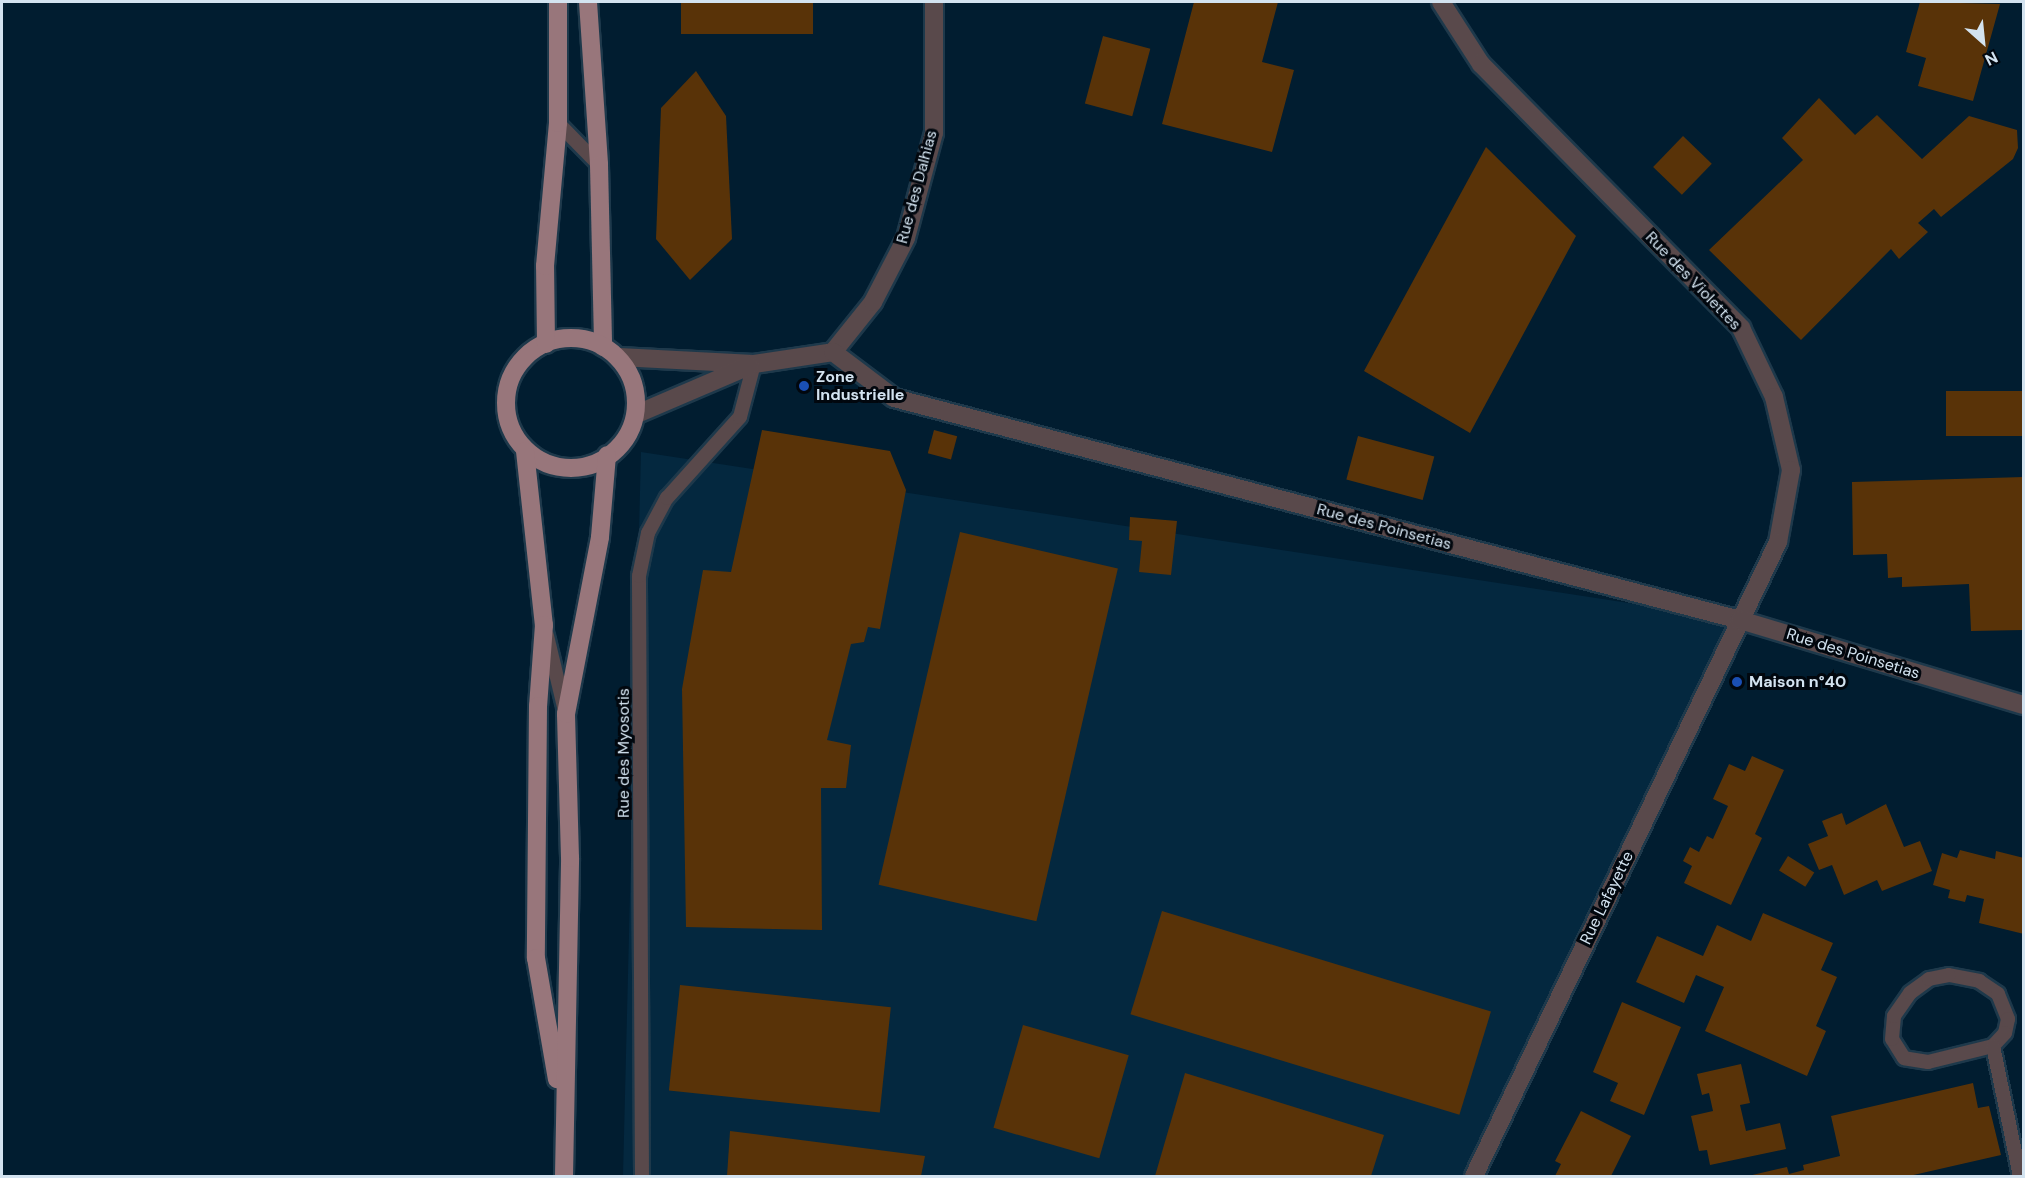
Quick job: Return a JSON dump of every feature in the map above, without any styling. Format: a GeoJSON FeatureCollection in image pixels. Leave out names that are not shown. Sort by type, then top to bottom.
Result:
{"type":"FeatureCollection","features":[{"type":"Feature","properties":{"kind":"main road"},"geometry":{"type":"LineString","coordinates":[[546,344],[545,266],[558,123],[558,2]]}},
{"type":"Feature","properties":{"kind":"main road"},"geometry":{"type":"LineString","coordinates":[[588,2],[599,165],[603,347]]}},
{"type":"Feature","properties":{"kind":"main road"},"geometry":{"type":"LineString","coordinates":[[576,339],[603,347],[619,357],[631,372],[638,392],[637,414],[621,443],[592,464],[566,467],[540,461],[525,451],[508,424],[505,391],[513,371],[527,354],[546,344],[576,339]]}},
{"type":"Feature","properties":{"kind":"main road"},"geometry":{"type":"LineString","coordinates":[[525,451],[544,625],[538,706],[536,958],[564,1122]]}},
{"type":"Feature","properties":{"kind":"main road"},"geometry":{"type":"LineString","coordinates":[[564,1176],[570,858],[566,714],[600,537],[607,455]]}},
{"type":"Feature","properties":{"kind":"street","name":"Rue des Dalhias"},"geometry":{"type":"LineString","coordinates":[[833,352],[873,302],[906,238],[934,133],[934,2]]}},
{"type":"Feature","properties":{"kind":"street","name":"Rue des Violettes"},"geometry":{"type":"LineString","coordinates":[[1441,2],[1481,64],[1741,328],[1774,397],[1791,470],[1778,542],[1740,620]]}},
{"type":"Feature","properties":{"kind":"street"},"geometry":{"type":"LineString","coordinates":[[619,357],[754,364],[833,352]]}},
{"type":"Feature","properties":{"kind":"street","name":"Rue des Poinsetias"},"geometry":{"type":"LineString","coordinates":[[833,352],[894,398],[1740,620],[2024,705]]}},
{"type":"Feature","properties":{"kind":"street"},"geometry":{"type":"LineString","coordinates":[[637,414],[754,364]]}},
{"type":"Feature","properties":{"kind":"street","name":"Rue Lafayette"},"geometry":{"type":"LineString","coordinates":[[1474,1176],[1740,620]]}},
{"type":"Feature","properties":{"kind":"lane"},"geometry":{"type":"LineString","coordinates":[[558,123],[599,165]]}},
{"type":"Feature","properties":{"kind":"lane","name":"Rue des Myosotis"},"geometry":{"type":"LineString","coordinates":[[642,1176],[639,576],[648,533],[668,498],[740,417],[754,364]]}},
{"type":"Feature","properties":{"kind":"lane"},"geometry":{"type":"LineString","coordinates":[[544,625],[566,714]]}},
{"type":"Feature","properties":{"kind":"lane"},"geometry":{"type":"LineString","coordinates":[[1949,975],[1979,981],[1998,994],[2008,1019],[2005,1034],[1993,1046],[1928,1062],[1904,1058],[1892,1039],[1894,1016],[1910,993],[1929,979],[1949,975]]}},
{"type":"Feature","properties":{"kind":"lane"},"geometry":{"type":"LineString","coordinates":[[1993,1046],[2020,1176]]}},
{"type":"Feature","properties":{"kind":"shaded area"},"geometry":{"type":"Polygon","coordinates":[[[641,452],[1740,620],[1738,653],[1481,1176],[623,1176],[641,452]]]}},
{"type":"Feature","properties":{"kind":"building"},"geometry":{"type":"Polygon","coordinates":[[[681,2],[813,2],[813,34],[681,34],[681,2]]]}},
{"type":"Feature","properties":{"kind":"building"},"geometry":{"type":"Polygon","coordinates":[[[1194,2],[1278,2],[1262,62],[1294,70],[1272,152],[1162,124],[1194,2]]]}},
{"type":"Feature","properties":{"kind":"building"},"geometry":{"type":"Polygon","coordinates":[[[1920,2],[2000,4],[1973,101],[1918,86],[1926,58],[1906,52],[1920,2]]]}},
{"type":"Feature","properties":{"kind":"building"},"geometry":{"type":"Polygon","coordinates":[[[1103,36],[1150,49],[1132,116],[1085,104],[1103,36]]]}},
{"type":"Feature","properties":{"kind":"building"},"geometry":{"type":"Polygon","coordinates":[[[696,71],[726,116],[732,239],[690,280],[656,239],[661,108],[696,71]]]}},
{"type":"Feature","properties":{"kind":"building"},"geometry":{"type":"Polygon","coordinates":[[[1819,98],[1855,135],[1877,115],[1922,159],[1969,116],[2017,130],[2018,148],[2013,159],[1941,217],[1934,209],[1918,223],[1928,232],[1899,259],[1891,249],[1801,340],[1709,250],[1803,160],[1782,138],[1819,98]]]}},
{"type":"Feature","properties":{"kind":"building"},"geometry":{"type":"Polygon","coordinates":[[[1683,136],[1712,164],[1682,195],[1653,167],[1683,136]]]}},
{"type":"Feature","properties":{"kind":"building"},"geometry":{"type":"Polygon","coordinates":[[[1486,147],[1576,236],[1470,433],[1364,371],[1486,147]]]}},
{"type":"Feature","properties":{"kind":"building"},"geometry":{"type":"Polygon","coordinates":[[[1946,391],[2024,391],[2024,436],[1946,436],[1946,391]]]}},
{"type":"Feature","properties":{"kind":"building"},"geometry":{"type":"Polygon","coordinates":[[[762,430],[890,451],[906,490],[880,629],[868,627],[864,642],[851,644],[827,740],[851,745],[846,788],[821,788],[822,930],[686,927],[682,689],[703,570],[731,572],[762,430]]]}},
{"type":"Feature","properties":{"kind":"building"},"geometry":{"type":"Polygon","coordinates":[[[934,430],[957,436],[951,459],[928,453],[934,430]]]}},
{"type":"Feature","properties":{"kind":"building"},"geometry":{"type":"Polygon","coordinates":[[[1358,436],[1434,456],[1423,500],[1346,479],[1358,436]]]}},
{"type":"Feature","properties":{"kind":"building"},"geometry":{"type":"Polygon","coordinates":[[[2024,477],[2024,630],[1971,631],[1969,584],[1902,587],[1902,577],[1888,578],[1887,554],[1853,555],[1852,482],[2024,477]]]}},
{"type":"Feature","properties":{"kind":"building"},"geometry":{"type":"Polygon","coordinates":[[[1130,517],[1177,521],[1171,575],[1139,572],[1142,541],[1129,540],[1130,517]]]}},
{"type":"Feature","properties":{"kind":"building"},"geometry":{"type":"Polygon","coordinates":[[[960,532],[1118,568],[1036,921],[879,885],[960,532]]]}},
{"type":"Feature","properties":{"kind":"building"},"geometry":{"type":"Polygon","coordinates":[[[1752,756],[1784,770],[1755,834],[1762,838],[1731,905],[1684,883],[1692,866],[1683,861],[1690,847],[1699,852],[1707,836],[1713,839],[1728,806],[1713,799],[1729,764],[1745,771],[1752,756]]]}},
{"type":"Feature","properties":{"kind":"building"},"geometry":{"type":"Polygon","coordinates":[[[1886,804],[1904,847],[1920,841],[1932,871],[1882,891],[1877,880],[1844,895],[1832,865],[1819,870],[1808,844],[1828,836],[1822,821],[1842,813],[1846,825],[1886,804]]]}},
{"type":"Feature","properties":{"kind":"building"},"geometry":{"type":"Polygon","coordinates":[[[1960,850],[1995,859],[1996,851],[2024,858],[2024,934],[1979,923],[1984,899],[1967,895],[1965,902],[1948,898],[1950,890],[1933,885],[1942,853],[1957,858],[1960,850]]]}},
{"type":"Feature","properties":{"kind":"building"},"geometry":{"type":"Polygon","coordinates":[[[1788,856],[1814,872],[1805,887],[1779,870],[1788,856]]]}},
{"type":"Feature","properties":{"kind":"building"},"geometry":{"type":"Polygon","coordinates":[[[1162,911],[1491,1012],[1459,1115],[1130,1014],[1162,911]]]}},
{"type":"Feature","properties":{"kind":"building"},"geometry":{"type":"Polygon","coordinates":[[[1763,913],[1833,943],[1821,970],[1837,977],[1816,1026],[1826,1031],[1807,1076],[1705,1031],[1724,987],[1696,975],[1684,1003],[1636,982],[1657,936],[1703,956],[1717,925],[1751,941],[1763,913]]]}},
{"type":"Feature","properties":{"kind":"building"},"geometry":{"type":"Polygon","coordinates":[[[680,985],[891,1007],[880,1113],[669,1090],[680,985]]]}},
{"type":"Feature","properties":{"kind":"building"},"geometry":{"type":"Polygon","coordinates":[[[1622,1002],[1681,1027],[1644,1115],[1610,1101],[1618,1083],[1593,1072],[1622,1002]]]}},
{"type":"Feature","properties":{"kind":"building"},"geometry":{"type":"Polygon","coordinates":[[[1023,1025],[1129,1055],[1099,1158],[994,1128],[1023,1025]]]}},
{"type":"Feature","properties":{"kind":"building"},"geometry":{"type":"Polygon","coordinates":[[[1741,1064],[1750,1103],[1740,1105],[1746,1131],[1780,1123],[1786,1149],[1710,1165],[1707,1150],[1699,1151],[1691,1116],[1713,1111],[1709,1093],[1702,1095],[1697,1074],[1741,1064]]]}},
{"type":"Feature","properties":{"kind":"building"},"geometry":{"type":"Polygon","coordinates":[[[1185,1073],[1384,1135],[1371,1176],[1155,1176],[1185,1073]]]}},
{"type":"Feature","properties":{"kind":"building"},"geometry":{"type":"Polygon","coordinates":[[[1973,1083],[1978,1108],[1989,1106],[2001,1155],[1909,1176],[1748,1176],[1787,1167],[1789,1174],[1804,1170],[1803,1165],[1840,1156],[1831,1116],[1973,1083]]]}},
{"type":"Feature","properties":{"kind":"building"},"geometry":{"type":"Polygon","coordinates":[[[1581,1111],[1631,1136],[1611,1176],[1555,1176],[1561,1164],[1555,1161],[1581,1111]]]}},
{"type":"Feature","properties":{"kind":"building"},"geometry":{"type":"Polygon","coordinates":[[[730,1131],[925,1156],[921,1176],[727,1176],[730,1131]]]}},
{"type":"Feature","properties":{"kind":"place","name":"Zone Industrielle"},"geometry":{"type":"Point","coordinates":[804,386]}},
{"type":"Feature","properties":{"kind":"place","name":"Maison n°40"},"geometry":{"type":"Point","coordinates":[1737,682]}}]}
